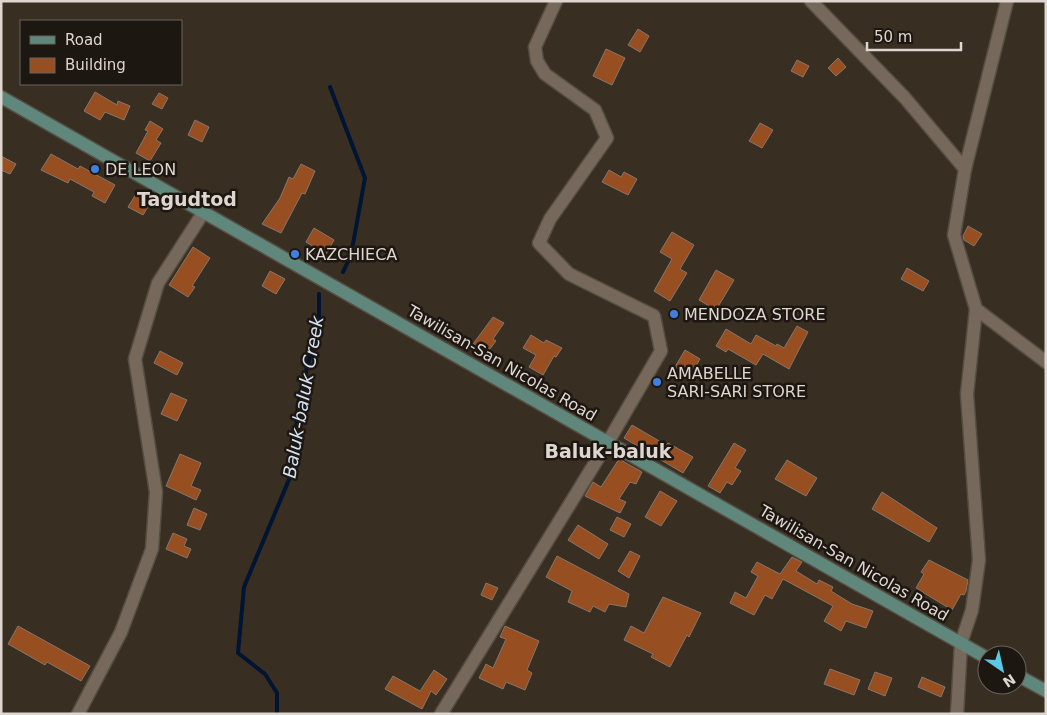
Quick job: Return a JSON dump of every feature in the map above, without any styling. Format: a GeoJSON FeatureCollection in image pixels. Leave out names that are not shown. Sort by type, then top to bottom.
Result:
{"type":"FeatureCollection","features":[{"type":"Feature","properties":{"kind":"main road","name":"Tawilisan-San Nicolas Road"},"geometry":{"type":"LineString","coordinates":[[1,97],[977,652]]}},
{"type":"Feature","properties":{"kind":"main road"},"geometry":{"type":"LineString","coordinates":[[1027,681],[1046,691]]}},
{"type":"Feature","properties":{"kind":"street"},"geometry":{"type":"LineString","coordinates":[[441,714],[608,442],[661,351],[654,316],[569,274],[539,243],[550,219],[607,138],[595,110],[545,74],[537,61],[535,47],[556,1]]}},
{"type":"Feature","properties":{"kind":"street"},"geometry":{"type":"LineString","coordinates":[[811,1],[905,98],[965,169]]}},
{"type":"Feature","properties":{"kind":"street"},"geometry":{"type":"LineString","coordinates":[[957,714],[961,643],[972,610],[979,560],[967,394],[976,309],[954,235],[965,169],[1007,1]]}},
{"type":"Feature","properties":{"kind":"street"},"geometry":{"type":"LineString","coordinates":[[78,714],[121,632],[152,549],[156,492],[135,359],[158,283],[203,213]]}},
{"type":"Feature","properties":{"kind":"street"},"geometry":{"type":"LineString","coordinates":[[976,309],[1046,362]]}},
{"type":"Feature","properties":{"kind":"building"},"geometry":{"type":"Polygon","coordinates":[[[638,29],[649,36],[640,52],[628,45],[638,29]]]}},
{"type":"Feature","properties":{"kind":"building"},"geometry":{"type":"Polygon","coordinates":[[[606,49],[625,58],[612,85],[593,76],[606,49]]]}},
{"type":"Feature","properties":{"kind":"building"},"geometry":{"type":"Polygon","coordinates":[[[838,58],[846,67],[836,76],[828,68],[838,58]]]}},
{"type":"Feature","properties":{"kind":"building"},"geometry":{"type":"Polygon","coordinates":[[[797,60],[809,66],[803,77],[791,71],[797,60]]]}},
{"type":"Feature","properties":{"kind":"building"},"geometry":{"type":"Polygon","coordinates":[[[95,92],[117,105],[118,101],[130,106],[124,120],[105,112],[100,120],[84,111],[95,92]]]}},
{"type":"Feature","properties":{"kind":"building"},"geometry":{"type":"Polygon","coordinates":[[[159,93],[168,98],[162,109],[152,104],[159,93]]]}},
{"type":"Feature","properties":{"kind":"building"},"geometry":{"type":"Polygon","coordinates":[[[195,120],[209,127],[202,142],[188,135],[195,120]]]}},
{"type":"Feature","properties":{"kind":"building"},"geometry":{"type":"Polygon","coordinates":[[[150,121],[163,129],[156,140],[161,143],[150,161],[136,153],[148,131],[145,130],[150,121]]]}},
{"type":"Feature","properties":{"kind":"building"},"geometry":{"type":"Polygon","coordinates":[[[760,123],[773,130],[762,148],[749,141],[760,123]]]}},
{"type":"Feature","properties":{"kind":"building"},"geometry":{"type":"Polygon","coordinates":[[[51,154],[78,169],[80,166],[115,185],[105,203],[92,196],[94,192],[70,179],[68,183],[41,170],[51,154]]]}},
{"type":"Feature","properties":{"kind":"building"},"geometry":{"type":"Polygon","coordinates":[[[1,156],[16,164],[10,174],[1,170],[1,156]]]}},
{"type":"Feature","properties":{"kind":"building"},"geometry":{"type":"Polygon","coordinates":[[[301,164],[315,171],[305,194],[302,193],[281,233],[262,224],[280,198],[289,177],[293,179],[301,164]]]}},
{"type":"Feature","properties":{"kind":"building"},"geometry":{"type":"Polygon","coordinates":[[[609,170],[621,177],[624,172],[637,179],[628,195],[602,182],[609,170]]]}},
{"type":"Feature","properties":{"kind":"building"},"geometry":{"type":"Polygon","coordinates":[[[136,194],[151,202],[143,215],[128,207],[136,194]]]}},
{"type":"Feature","properties":{"kind":"building"},"geometry":{"type":"Polygon","coordinates":[[[968,226],[982,234],[974,246],[964,240],[963,236],[968,226]]]}},
{"type":"Feature","properties":{"kind":"building"},"geometry":{"type":"Polygon","coordinates":[[[314,228],[334,240],[326,254],[306,242],[314,228]]]}},
{"type":"Feature","properties":{"kind":"building"},"geometry":{"type":"Polygon","coordinates":[[[672,232],[694,245],[680,269],[687,273],[670,301],[654,291],[672,259],[660,252],[672,232]]]}},
{"type":"Feature","properties":{"kind":"building"},"geometry":{"type":"Polygon","coordinates":[[[193,247],[210,258],[192,286],[195,287],[188,297],[169,285],[193,247]]]}},
{"type":"Feature","properties":{"kind":"building"},"geometry":{"type":"Polygon","coordinates":[[[907,268],[929,281],[923,291],[901,279],[907,268]]]}},
{"type":"Feature","properties":{"kind":"building"},"geometry":{"type":"Polygon","coordinates":[[[716,270],[734,280],[716,310],[699,300],[716,270]]]}},
{"type":"Feature","properties":{"kind":"building"},"geometry":{"type":"Polygon","coordinates":[[[270,271],[285,279],[276,294],[262,286],[270,271]]]}},
{"type":"Feature","properties":{"kind":"building"},"geometry":{"type":"Polygon","coordinates":[[[493,317],[504,323],[493,339],[496,341],[486,354],[473,344],[493,317]]]}},
{"type":"Feature","properties":{"kind":"building"},"geometry":{"type":"Polygon","coordinates":[[[797,326],[808,332],[789,369],[763,354],[756,365],[728,349],[726,352],[716,346],[726,329],[751,344],[756,335],[776,346],[777,344],[784,348],[797,326]]]}},
{"type":"Feature","properties":{"kind":"building"},"geometry":{"type":"Polygon","coordinates":[[[531,335],[544,343],[546,340],[562,348],[556,357],[554,356],[543,375],[529,367],[536,355],[523,348],[531,335]]]}},
{"type":"Feature","properties":{"kind":"building"},"geometry":{"type":"Polygon","coordinates":[[[685,350],[700,359],[690,376],[675,367],[685,350]]]}},
{"type":"Feature","properties":{"kind":"building"},"geometry":{"type":"Polygon","coordinates":[[[160,351],[183,363],[177,375],[154,363],[160,351]]]}},
{"type":"Feature","properties":{"kind":"building"},"geometry":{"type":"Polygon","coordinates":[[[171,393],[187,400],[177,421],[161,414],[171,393]]]}},
{"type":"Feature","properties":{"kind":"building"},"geometry":{"type":"Polygon","coordinates":[[[632,425],[666,445],[668,443],[693,457],[683,473],[624,438],[632,425]]]}},
{"type":"Feature","properties":{"kind":"building"},"geometry":{"type":"Polygon","coordinates":[[[734,443],[746,450],[735,468],[741,471],[732,485],[727,482],[720,493],[708,486],[734,443]]]}},
{"type":"Feature","properties":{"kind":"building"},"geometry":{"type":"Polygon","coordinates":[[[180,454],[201,463],[191,486],[201,490],[196,500],[166,486],[180,454]]]}},
{"type":"Feature","properties":{"kind":"building"},"geometry":{"type":"Polygon","coordinates":[[[619,459],[642,472],[636,484],[630,482],[619,499],[626,502],[620,513],[585,496],[593,482],[601,487],[619,459]]]}},
{"type":"Feature","properties":{"kind":"building"},"geometry":{"type":"Polygon","coordinates":[[[787,460],[817,478],[806,496],[775,479],[787,460]]]}},
{"type":"Feature","properties":{"kind":"building"},"geometry":{"type":"Polygon","coordinates":[[[660,491],[677,501],[661,526],[645,517],[660,491]]]}},
{"type":"Feature","properties":{"kind":"building"},"geometry":{"type":"Polygon","coordinates":[[[882,492],[937,528],[929,542],[872,509],[882,492]]]}},
{"type":"Feature","properties":{"kind":"building"},"geometry":{"type":"Polygon","coordinates":[[[194,508],[207,514],[200,530],[187,525],[194,508]]]}},
{"type":"Feature","properties":{"kind":"building"},"geometry":{"type":"Polygon","coordinates":[[[617,517],[631,524],[624,537],[610,530],[617,517]]]}},
{"type":"Feature","properties":{"kind":"building"},"geometry":{"type":"Polygon","coordinates":[[[578,525],[608,544],[599,559],[568,540],[578,525]]]}},
{"type":"Feature","properties":{"kind":"building"},"geometry":{"type":"Polygon","coordinates":[[[173,533],[187,539],[184,546],[191,549],[187,558],[166,549],[173,533]]]}},
{"type":"Feature","properties":{"kind":"building"},"geometry":{"type":"Polygon","coordinates":[[[630,551],[640,556],[629,578],[618,571],[630,551]]]}},
{"type":"Feature","properties":{"kind":"building"},"geometry":{"type":"Polygon","coordinates":[[[557,556],[629,594],[626,607],[609,604],[605,612],[593,606],[590,612],[568,602],[572,591],[546,577],[557,556]]]}},
{"type":"Feature","properties":{"kind":"building"},"geometry":{"type":"Polygon","coordinates":[[[792,557],[802,562],[796,571],[817,584],[819,580],[833,587],[831,591],[852,604],[873,611],[866,628],[846,621],[841,631],[824,621],[833,606],[783,579],[772,599],[765,595],[754,615],[730,603],[735,592],[746,598],[758,576],[751,572],[757,562],[780,574],[792,557]]]}},
{"type":"Feature","properties":{"kind":"building"},"geometry":{"type":"Polygon","coordinates":[[[929,560],[968,580],[964,595],[961,594],[952,610],[916,588],[924,574],[921,572],[929,560]]]}},
{"type":"Feature","properties":{"kind":"building"},"geometry":{"type":"Polygon","coordinates":[[[486,583],[498,588],[492,600],[481,595],[486,583]]]}},
{"type":"Feature","properties":{"kind":"building"},"geometry":{"type":"Polygon","coordinates":[[[663,597],[701,613],[689,637],[687,635],[670,667],[651,657],[653,654],[624,640],[631,626],[644,633],[663,597]]]}},
{"type":"Feature","properties":{"kind":"building"},"geometry":{"type":"Polygon","coordinates":[[[18,626],[90,666],[81,681],[47,662],[45,665],[8,644],[18,626]]]}},
{"type":"Feature","properties":{"kind":"building"},"geometry":{"type":"Polygon","coordinates":[[[505,626],[539,641],[527,670],[532,673],[525,690],[506,682],[503,689],[479,678],[486,664],[493,668],[506,639],[500,637],[505,626]]]}},
{"type":"Feature","properties":{"kind":"building"},"geometry":{"type":"Polygon","coordinates":[[[830,669],[860,680],[854,695],[824,684],[830,669]]]}},
{"type":"Feature","properties":{"kind":"building"},"geometry":{"type":"Polygon","coordinates":[[[434,670],[447,679],[436,695],[431,691],[422,709],[385,689],[393,676],[420,691],[434,670]]]}},
{"type":"Feature","properties":{"kind":"building"},"geometry":{"type":"Polygon","coordinates":[[[875,672],[892,678],[885,696],[868,689],[875,672]]]}},
{"type":"Feature","properties":{"kind":"building"},"geometry":{"type":"Polygon","coordinates":[[[922,677],[945,687],[941,697],[918,687],[922,677]]]}},
{"type":"Feature","properties":{"kind":"waterway","name":"Baluk-baluk Creek"},"geometry":{"type":"LineString","coordinates":[[330,87],[365,178],[351,255],[343,272]]}},
{"type":"Feature","properties":{"kind":"waterway","name":"Baluk-baluk Creek"},"geometry":{"type":"LineString","coordinates":[[277,714],[277,693],[265,674],[238,653],[244,587],[293,470],[298,404],[319,320],[319,294]]}},
{"type":"Feature","properties":{"kind":"place","name":"DE LEON"},"geometry":{"type":"Point","coordinates":[95,169]}},
{"type":"Feature","properties":{"kind":"place","name":"KAZCHIECA"},"geometry":{"type":"Point","coordinates":[295,254]}},
{"type":"Feature","properties":{"kind":"place","name":"MENDOZA STORE"},"geometry":{"type":"Point","coordinates":[674,314]}},
{"type":"Feature","properties":{"kind":"place","name":"AMABELLE SARI-SARI STORE"},"geometry":{"type":"Point","coordinates":[657,382]}},
{"type":"Feature","properties":{"kind":"district","name":"Tagudtod"},"geometry":{"type":"Point","coordinates":[187,199]}},
{"type":"Feature","properties":{"kind":"district","name":"Baluk-baluk"},"geometry":{"type":"Point","coordinates":[608,451]}}]}
